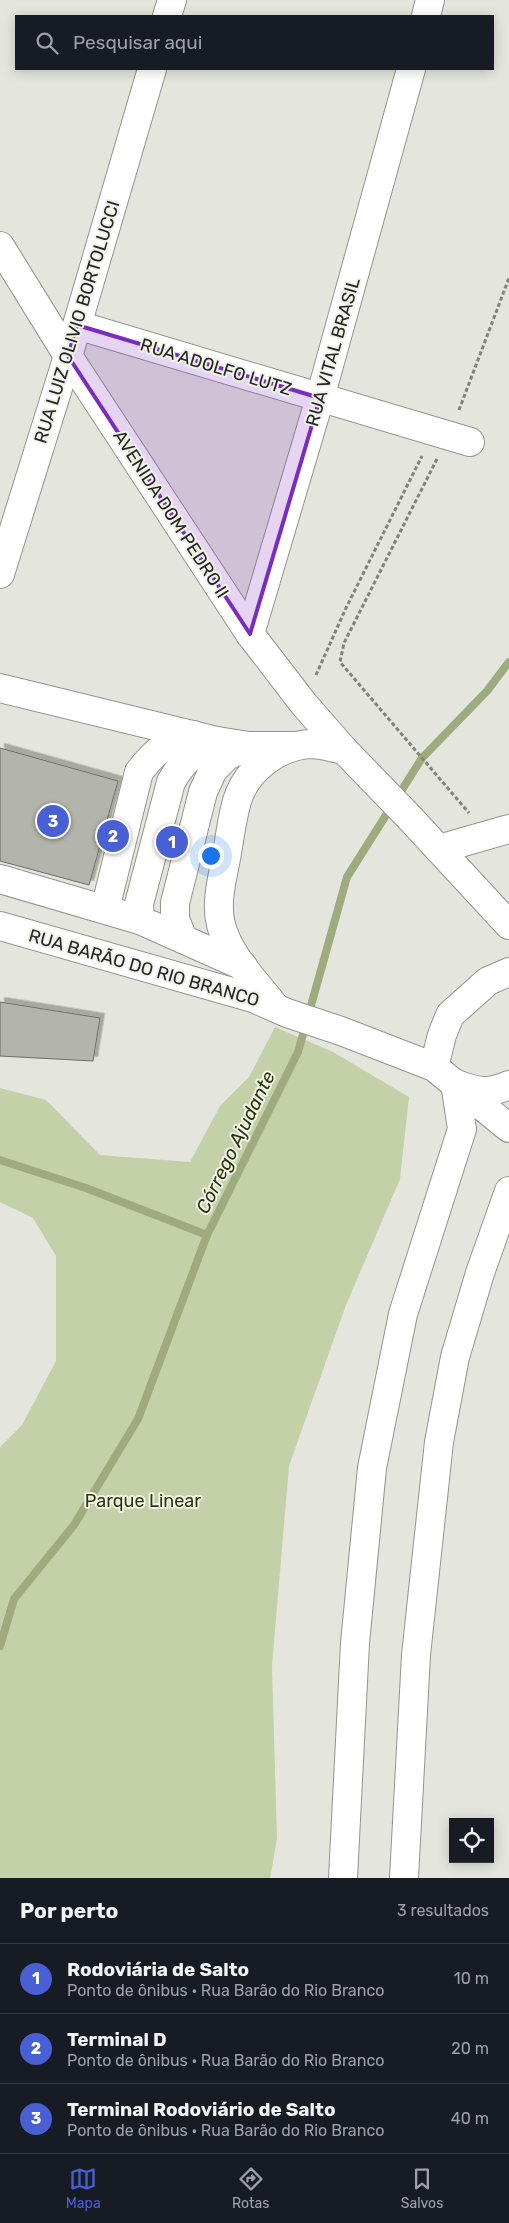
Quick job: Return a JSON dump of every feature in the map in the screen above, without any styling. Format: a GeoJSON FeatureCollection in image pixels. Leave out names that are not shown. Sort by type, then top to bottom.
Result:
{"type":"FeatureCollection","features":[{"type":"Feature","properties":{"kind":"street"},"geometry":{"type":"LineString","coordinates":[[167,15],[172,0]]}},
{"type":"Feature","properties":{"kind":"street"},"geometry":{"type":"LineString","coordinates":[[426,15],[430,0]]}},
{"type":"Feature","properties":{"kind":"street","name":"RUA LUIZ OLIVIO BORTOLUCCI"},"geometry":{"type":"LineString","coordinates":[[0,574],[68,356],[152,70]]}},
{"type":"Feature","properties":{"kind":"street","name":"RUA VITAL BRASIL"},"geometry":{"type":"LineString","coordinates":[[250,634],[320,398],[411,70]]}},
{"type":"Feature","properties":{"kind":"street","name":"AVENIDA DOM PEDRO II"},"geometry":{"type":"LineString","coordinates":[[0,246],[68,356],[250,634],[303,703],[509,926]]}},
{"type":"Feature","properties":{"kind":"street","name":"RUA ADOLFO LUTZ"},"geometry":{"type":"LineString","coordinates":[[77,325],[459,439]]}},
{"type":"Feature","properties":{"kind":"street"},"geometry":{"type":"LineString","coordinates":[[0,688],[205,738],[249,746],[312,744],[353,759]]}},
{"type":"Feature","properties":{"kind":"street"},"geometry":{"type":"LineString","coordinates":[[105,909],[139,772],[152,755],[165,746],[205,738]]}},
{"type":"Feature","properties":{"kind":"street"},"geometry":{"type":"LineString","coordinates":[[140,920],[139,904],[171,782],[179,768],[205,738]]}},
{"type":"Feature","properties":{"kind":"street"},"geometry":{"type":"LineString","coordinates":[[182,939],[175,919],[175,903],[203,792],[213,770],[227,756],[249,746]]}},
{"type":"Feature","properties":{"kind":"street"},"geometry":{"type":"LineString","coordinates":[[281,1010],[243,966],[229,945],[223,932],[218,905],[237,800],[245,780],[255,769],[292,746]]}},
{"type":"Feature","properties":{"kind":"street"},"geometry":{"type":"LineString","coordinates":[[439,849],[509,830]]}},
{"type":"Feature","properties":{"kind":"street"},"geometry":{"type":"LineString","coordinates":[[0,879],[140,920],[243,966]]}},
{"type":"Feature","properties":{"kind":"street","name":"RUA BARÃO DO RIO BRANCO"},"geometry":{"type":"LineString","coordinates":[[0,926],[253,998],[281,1010],[342,1031],[479,1092],[500,1089],[509,1085]]}},
{"type":"Feature","properties":{"kind":"street"},"geometry":{"type":"LineString","coordinates":[[344,1878],[355,1642],[372,1468],[403,1314],[462,1129],[444,1075],[442,1036],[450,1015],[488,981],[509,972]]}},
{"type":"Feature","properties":{"kind":"street"},"geometry":{"type":"LineString","coordinates":[[444,1075],[509,1128]]}},
{"type":"Feature","properties":{"kind":"street"},"geometry":{"type":"LineString","coordinates":[[404,1878],[416,1655],[439,1442],[455,1357],[480,1273],[509,1190]]}},
{"type":"Feature","properties":{"kind":"path"},"geometry":{"type":"LineString","coordinates":[[440,781],[340,662],[344,643],[459,439],[509,278]]}},
{"type":"Feature","properties":{"kind":"path"},"geometry":{"type":"LineString","coordinates":[[303,703],[346,608],[422,456],[459,439]]}},
{"type":"Feature","properties":{"kind":"highlighted area"},"geometry":{"type":"Polygon","coordinates":[[[77,325],[320,398],[250,634],[68,356],[77,325]]]}},
{"type":"Feature","properties":{"kind":"green space","name":"Parque Linear"},"geometry":{"type":"Polygon","coordinates":[[[275,1027],[333,1052],[409,1097],[400,1179],[346,1305],[289,1466],[272,1666],[277,1839],[270,1878],[0,1878],[0,1447],[22,1425],[56,1361],[56,1256],[33,1218],[0,1202],[0,1088],[46,1100],[100,1155],[190,1162],[220,1106],[249,1077],[275,1027]]]}},
{"type":"Feature","properties":{"kind":"building"},"geometry":{"type":"Polygon","coordinates":[[[0,748],[118,781],[89,885],[0,861],[0,748]]]}},
{"type":"Feature","properties":{"kind":"building"},"geometry":{"type":"Polygon","coordinates":[[[0,1002],[100,1018],[93,1061],[0,1056],[0,1002]]]}},
{"type":"Feature","properties":{"kind":"waterway","name":"Córrego Ajudante"},"geometry":{"type":"LineString","coordinates":[[0,1646],[14,1599],[74,1525],[138,1419],[207,1235],[298,1052],[347,877],[422,758],[487,691],[509,662]]}},
{"type":"Feature","properties":{"kind":"waterway"},"geometry":{"type":"LineString","coordinates":[[0,1160],[86,1188],[207,1235]]}},
{"type":"Feature","properties":{"kind":"place","name":"Terminal Rodoviário de Salto"},"geometry":{"type":"Point","coordinates":[53,821]}},
{"type":"Feature","properties":{"kind":"place","name":"Terminal D"},"geometry":{"type":"Point","coordinates":[113,836]}},
{"type":"Feature","properties":{"kind":"place","name":"Rodoviária de Salto"},"geometry":{"type":"Point","coordinates":[172,842]}}]}
